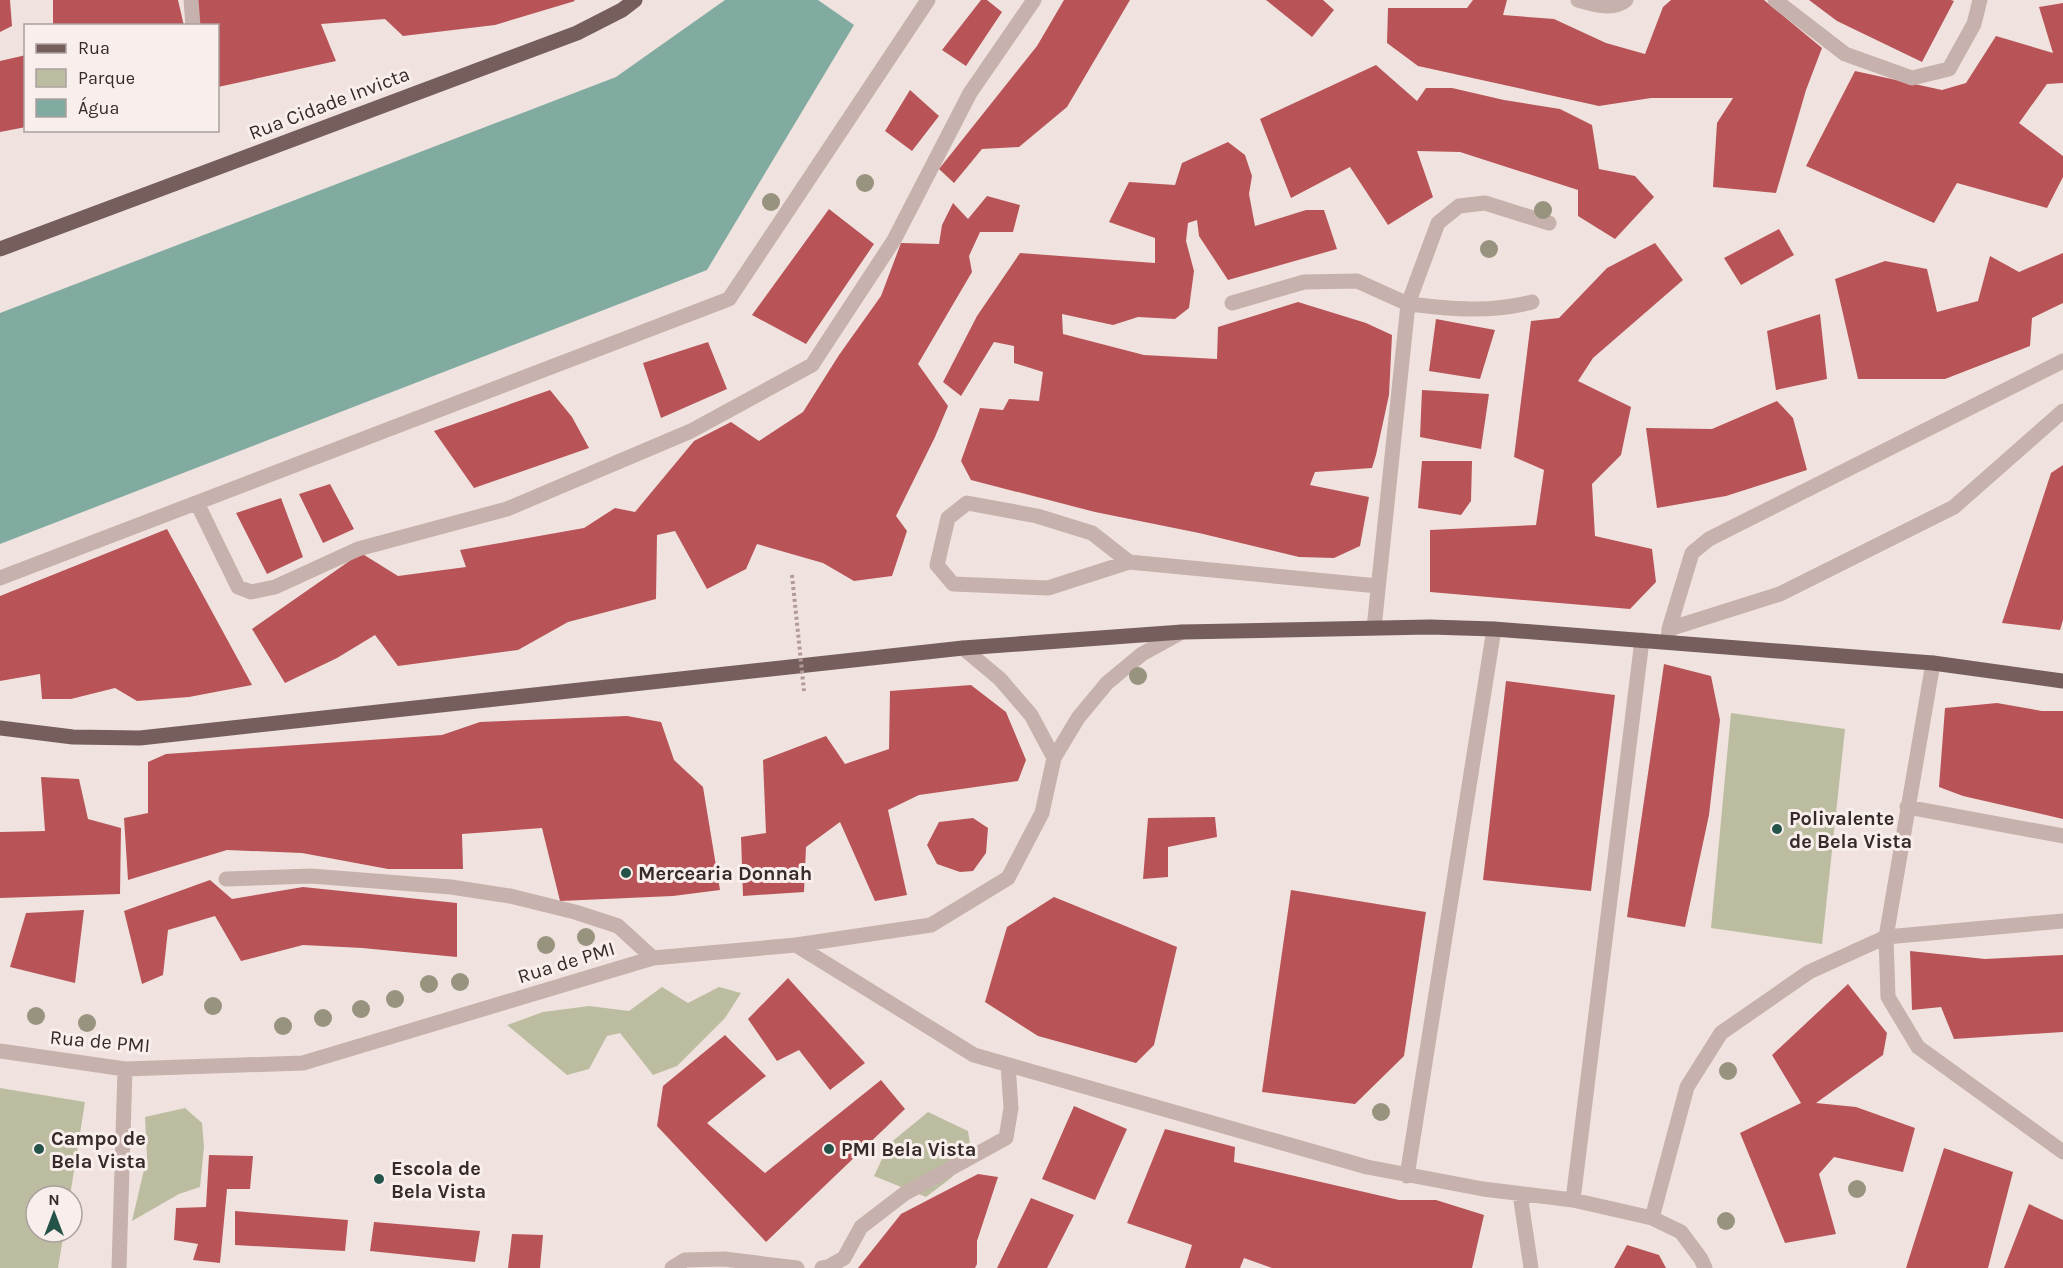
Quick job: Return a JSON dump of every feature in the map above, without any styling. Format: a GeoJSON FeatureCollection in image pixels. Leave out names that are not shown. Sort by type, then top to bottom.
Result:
{"type":"FeatureCollection","features":[{"type":"Feature","properties":{"kind":"main road","name":"Rua Cidade Invicta"},"geometry":{"type":"LineString","coordinates":[[0,249],[577,33],[622,10],[635,0]]}},
{"type":"Feature","properties":{"kind":"main road"},"geometry":{"type":"LineString","coordinates":[[0,728],[73,737],[140,738],[963,648],[1182,632],[1374,628],[1494,629],[1642,640],[1669,636],[1933,663],[2063,681]]}},
{"type":"Feature","properties":{"kind":"street"},"geometry":{"type":"LineString","coordinates":[[190,0],[193,24]]}},
{"type":"Feature","properties":{"kind":"street"},"geometry":{"type":"LineString","coordinates":[[0,578],[729,299],[928,0]]}},
{"type":"Feature","properties":{"kind":"street"},"geometry":{"type":"LineString","coordinates":[[197,503],[238,587],[251,592],[275,587],[358,549],[507,509],[691,431],[812,365],[894,240],[970,93],[1034,0]]}},
{"type":"Feature","properties":{"kind":"street"},"geometry":{"type":"LineString","coordinates":[[1578,0],[1598,6],[1623,3],[1626,0]]}},
{"type":"Feature","properties":{"kind":"street"},"geometry":{"type":"LineString","coordinates":[[1775,0],[1845,54],[1912,78],[1949,69],[1974,24],[1980,0]]}},
{"type":"Feature","properties":{"kind":"street"},"geometry":{"type":"LineString","coordinates":[[1374,628],[1408,304],[1438,223],[1459,206],[1485,203],[1550,223]]}},
{"type":"Feature","properties":{"kind":"street"},"geometry":{"type":"LineString","coordinates":[[1232,303],[1304,282],[1357,281],[1408,304],[1449,309],[1507,309],[1532,302]]}},
{"type":"Feature","properties":{"kind":"street"},"geometry":{"type":"LineString","coordinates":[[1669,636],[1692,553],[1709,538],[2063,361]]}},
{"type":"Feature","properties":{"kind":"street"},"geometry":{"type":"LineString","coordinates":[[1669,636],[1780,594],[1954,507],[2063,411]]}},
{"type":"Feature","properties":{"kind":"street"},"geometry":{"type":"LineString","coordinates":[[1129,562],[1092,533],[1037,516],[967,503],[948,518],[938,565],[953,584],[1047,588],[1129,562],[1378,586]]}},
{"type":"Feature","properties":{"kind":"street"},"geometry":{"type":"LineString","coordinates":[[1407,1176],[1494,629]]}},
{"type":"Feature","properties":{"kind":"street","name":"Rua de PMI"},"geometry":{"type":"LineString","coordinates":[[0,1052],[125,1069],[303,1063],[653,958],[796,945],[931,925],[1008,878],[1042,813],[1054,758],[1078,718],[1107,683],[1142,654],[1182,632]]}},
{"type":"Feature","properties":{"kind":"street"},"geometry":{"type":"LineString","coordinates":[[1573,1200],[1642,640]]}},
{"type":"Feature","properties":{"kind":"street"},"geometry":{"type":"LineString","coordinates":[[963,648],[1000,679],[1031,715],[1054,758]]}},
{"type":"Feature","properties":{"kind":"street"},"geometry":{"type":"LineString","coordinates":[[1933,663],[1886,937],[1888,997],[1917,1047],[2063,1152]]}},
{"type":"Feature","properties":{"kind":"street"},"geometry":{"type":"LineString","coordinates":[[1907,807],[2063,836]]}},
{"type":"Feature","properties":{"kind":"street"},"geometry":{"type":"LineString","coordinates":[[226,879],[311,876],[451,887],[510,896],[575,912],[618,926],[653,958]]}},
{"type":"Feature","properties":{"kind":"street"},"geometry":{"type":"LineString","coordinates":[[1652,1218],[1687,1087],[1721,1033],[1809,972],[1886,937],[2063,921]]}},
{"type":"Feature","properties":{"kind":"street"},"geometry":{"type":"LineString","coordinates":[[796,945],[974,1055],[1367,1167],[1407,1176],[1573,1200],[1652,1218],[1681,1232],[1705,1268]]}},
{"type":"Feature","properties":{"kind":"street"},"geometry":{"type":"LineString","coordinates":[[822,1268],[844,1258],[861,1227],[904,1194],[1006,1138],[1011,1108],[1008,1065]]}},
{"type":"Feature","properties":{"kind":"street"},"geometry":{"type":"LineString","coordinates":[[119,1268],[125,1069]]}},
{"type":"Feature","properties":{"kind":"street"},"geometry":{"type":"LineString","coordinates":[[1520,1194],[1532,1268]]}},
{"type":"Feature","properties":{"kind":"street"},"geometry":{"type":"LineString","coordinates":[[672,1268],[685,1260],[724,1259],[797,1268]]}},
{"type":"Feature","properties":{"kind":"path"},"geometry":{"type":"LineString","coordinates":[[792,575],[804,690]]}},
{"type":"Feature","properties":{"kind":"green space","name":"Polivalente de Bela Vista"},"geometry":{"type":"Polygon","coordinates":[[[1731,713],[1845,729],[1822,944],[1711,928],[1731,713]]]}},
{"type":"Feature","properties":{"kind":"green space"},"geometry":{"type":"Polygon","coordinates":[[[662,987],[688,1003],[719,987],[741,993],[725,1018],[677,1066],[653,1075],[620,1033],[607,1036],[589,1069],[567,1075],[507,1025],[543,1012],[589,1006],[629,1011],[662,987]]]}},
{"type":"Feature","properties":{"kind":"green space","name":"Campo de Bela Vista"},"geometry":{"type":"Polygon","coordinates":[[[0,1088],[85,1102],[72,1184],[24,1184],[24,1244],[62,1244],[58,1268],[0,1268],[0,1088]]]}},
{"type":"Feature","properties":{"kind":"green space"},"geometry":{"type":"Polygon","coordinates":[[[185,1108],[202,1123],[204,1147],[200,1187],[179,1194],[132,1221],[147,1157],[145,1117],[185,1108]]]}},
{"type":"Feature","properties":{"kind":"green space"},"geometry":{"type":"Polygon","coordinates":[[[928,1112],[968,1131],[972,1156],[951,1178],[926,1197],[874,1176],[889,1144],[928,1112]]]}},
{"type":"Feature","properties":{"kind":"water"},"geometry":{"type":"Polygon","coordinates":[[[725,0],[818,0],[854,25],[707,270],[0,544],[0,313],[616,77],[725,0]]]}},
{"type":"Feature","properties":{"kind":"building"},"geometry":{"type":"Polygon","coordinates":[[[0,0],[10,0],[12,26],[0,32],[0,0]]]}},
{"type":"Feature","properties":{"kind":"building"},"geometry":{"type":"Polygon","coordinates":[[[53,0],[178,0],[184,24],[53,24],[53,0]]]}},
{"type":"Feature","properties":{"kind":"building"},"geometry":{"type":"Polygon","coordinates":[[[193,0],[575,1],[495,25],[403,36],[385,19],[321,24],[336,61],[219,87],[219,24],[198,24],[193,0]]]}},
{"type":"Feature","properties":{"kind":"building"},"geometry":{"type":"Polygon","coordinates":[[[981,0],[987,0],[1002,12],[966,66],[942,50],[981,0]]]}},
{"type":"Feature","properties":{"kind":"building"},"geometry":{"type":"Polygon","coordinates":[[[1064,0],[1130,0],[1067,107],[1019,147],[982,149],[954,183],[939,169],[1037,46],[1064,0]]]}},
{"type":"Feature","properties":{"kind":"building"},"geometry":{"type":"Polygon","coordinates":[[[1266,0],[1323,0],[1334,10],[1312,37],[1266,0]]]}},
{"type":"Feature","properties":{"kind":"building"},"geometry":{"type":"Polygon","coordinates":[[[1473,0],[1507,0],[1503,15],[1554,19],[1606,43],[1645,54],[1663,7],[1671,0],[1764,0],[1822,48],[1806,90],[1776,193],[1713,187],[1717,123],[1733,98],[1651,98],[1599,106],[1418,66],[1387,43],[1388,8],[1467,8],[1473,0]]]}},
{"type":"Feature","properties":{"kind":"building"},"geometry":{"type":"Polygon","coordinates":[[[1809,0],[1954,1],[1922,62],[1837,21],[1809,0]]]}},
{"type":"Feature","properties":{"kind":"building"},"geometry":{"type":"Polygon","coordinates":[[[2063,3],[2063,83],[2047,84],[2019,123],[2063,156],[2063,177],[2047,208],[1957,183],[1934,223],[1806,166],[1855,71],[1942,90],[1966,83],[1996,36],[2053,53],[2039,7],[2063,3]]]}},
{"type":"Feature","properties":{"kind":"building"},"geometry":{"type":"Polygon","coordinates":[[[24,55],[24,127],[0,132],[0,61],[24,55]]]}},
{"type":"Feature","properties":{"kind":"building"},"geometry":{"type":"Polygon","coordinates":[[[1376,65],[1417,101],[1426,88],[1452,88],[1504,100],[1560,109],[1592,125],[1599,169],[1635,176],[1654,197],[1615,239],[1578,216],[1578,190],[1460,152],[1417,151],[1433,197],[1388,225],[1350,167],[1291,198],[1260,119],[1376,65]]]}},
{"type":"Feature","properties":{"kind":"building"},"geometry":{"type":"Polygon","coordinates":[[[910,90],[939,116],[912,151],[885,131],[910,90]]]}},
{"type":"Feature","properties":{"kind":"building"},"geometry":{"type":"Polygon","coordinates":[[[1228,142],[1245,155],[1252,176],[1249,194],[1255,226],[1306,210],[1324,210],[1337,249],[1228,280],[1199,236],[1197,220],[1188,223],[1186,241],[1194,271],[1189,308],[1175,319],[1138,317],[1113,325],[1062,314],[1063,334],[1144,355],[1217,359],[1218,327],[1298,302],[1366,323],[1392,335],[1389,395],[1372,468],[1315,472],[1310,485],[1369,497],[1360,546],[1334,558],[1299,557],[1199,533],[1095,512],[971,480],[961,461],[980,408],[1003,410],[1009,399],[1039,401],[1043,372],[1014,363],[1014,346],[994,342],[961,396],[943,382],[977,316],[1020,253],[1155,263],[1155,238],[1109,222],[1129,182],[1175,185],[1182,163],[1228,142]]]}},
{"type":"Feature","properties":{"kind":"building"},"geometry":{"type":"Polygon","coordinates":[[[987,196],[1020,205],[1013,232],[980,232],[969,256],[972,272],[918,364],[948,406],[896,516],[907,531],[892,576],[854,581],[823,563],[757,544],[746,569],[707,589],[675,531],[657,535],[656,599],[568,622],[518,650],[398,666],[375,635],[337,658],[285,683],[252,629],[361,553],[398,576],[466,567],[460,550],[584,528],[615,508],[635,512],[694,441],[731,422],[759,441],[803,412],[839,355],[881,296],[901,243],[939,244],[942,225],[953,203],[968,219],[987,196]]]}},
{"type":"Feature","properties":{"kind":"building"},"geometry":{"type":"Polygon","coordinates":[[[829,209],[874,244],[806,344],[752,315],[829,209]]]}},
{"type":"Feature","properties":{"kind":"building"},"geometry":{"type":"Polygon","coordinates":[[[1779,229],[1794,255],[1741,285],[1724,258],[1779,229]]]}},
{"type":"Feature","properties":{"kind":"building"},"geometry":{"type":"Polygon","coordinates":[[[1655,243],[1683,280],[1593,358],[1578,381],[1631,407],[1621,455],[1592,484],[1595,536],[1652,549],[1656,582],[1630,609],[1430,592],[1430,530],[1536,525],[1544,470],[1514,457],[1531,321],[1559,318],[1607,268],[1655,243]]]}},
{"type":"Feature","properties":{"kind":"building"},"geometry":{"type":"Polygon","coordinates":[[[2063,253],[2063,303],[2032,318],[2030,346],[1945,379],[1858,379],[1835,279],[1885,261],[1927,269],[1937,312],[1978,301],[1990,256],[2019,272],[2063,253]]]}},
{"type":"Feature","properties":{"kind":"building"},"geometry":{"type":"Polygon","coordinates":[[[1820,314],[1827,379],[1776,390],[1767,331],[1820,314]]]}},
{"type":"Feature","properties":{"kind":"building"},"geometry":{"type":"Polygon","coordinates":[[[1436,319],[1495,330],[1480,379],[1429,371],[1436,319]]]}},
{"type":"Feature","properties":{"kind":"building"},"geometry":{"type":"Polygon","coordinates":[[[708,342],[727,389],[661,418],[643,363],[708,342]]]}},
{"type":"Feature","properties":{"kind":"building"},"geometry":{"type":"Polygon","coordinates":[[[550,390],[572,417],[589,448],[474,488],[434,431],[550,390]]]}},
{"type":"Feature","properties":{"kind":"building"},"geometry":{"type":"Polygon","coordinates":[[[1422,390],[1489,394],[1481,449],[1420,437],[1422,390]]]}},
{"type":"Feature","properties":{"kind":"building"},"geometry":{"type":"Polygon","coordinates":[[[1777,401],[1793,418],[1807,470],[1726,496],[1657,508],[1646,428],[1712,429],[1777,401]]]}},
{"type":"Feature","properties":{"kind":"building"},"geometry":{"type":"Polygon","coordinates":[[[1422,461],[1472,461],[1471,501],[1461,515],[1418,508],[1422,461]]]}},
{"type":"Feature","properties":{"kind":"building"},"geometry":{"type":"Polygon","coordinates":[[[2063,465],[2063,620],[2060,630],[2002,623],[2051,473],[2063,465]]]}},
{"type":"Feature","properties":{"kind":"building"},"geometry":{"type":"Polygon","coordinates":[[[330,484],[354,529],[323,543],[299,494],[330,484]]]}},
{"type":"Feature","properties":{"kind":"building"},"geometry":{"type":"Polygon","coordinates":[[[281,498],[303,557],[267,574],[236,513],[281,498]]]}},
{"type":"Feature","properties":{"kind":"building"},"geometry":{"type":"Polygon","coordinates":[[[167,529],[252,685],[189,697],[137,701],[115,688],[71,699],[42,699],[40,674],[0,681],[0,596],[167,529]]]}},
{"type":"Feature","properties":{"kind":"building"},"geometry":{"type":"Polygon","coordinates":[[[1664,664],[1711,676],[1720,720],[1709,815],[1685,927],[1627,917],[1664,664]]]}},
{"type":"Feature","properties":{"kind":"building"},"geometry":{"type":"Polygon","coordinates":[[[1506,681],[1615,695],[1591,891],[1483,880],[1506,681]]]}},
{"type":"Feature","properties":{"kind":"building"},"geometry":{"type":"Polygon","coordinates":[[[971,685],[1006,712],[1026,760],[1018,781],[919,795],[888,810],[907,895],[875,901],[840,822],[806,847],[804,892],[743,896],[741,837],[766,833],[763,760],[826,736],[845,764],[889,749],[890,691],[971,685]]]}},
{"type":"Feature","properties":{"kind":"building"},"geometry":{"type":"Polygon","coordinates":[[[1997,703],[2042,711],[2063,711],[2063,819],[1963,796],[1939,787],[1945,708],[1997,703]]]}},
{"type":"Feature","properties":{"kind":"building"},"geometry":{"type":"Polygon","coordinates":[[[627,716],[661,722],[674,760],[703,787],[720,890],[673,896],[560,901],[542,828],[462,834],[463,869],[388,869],[302,853],[227,850],[128,880],[124,818],[148,813],[148,762],[166,754],[442,735],[480,722],[627,716]]]}},
{"type":"Feature","properties":{"kind":"building"},"geometry":{"type":"Polygon","coordinates":[[[41,777],[79,779],[88,819],[121,828],[120,894],[0,898],[0,832],[45,831],[41,777]]]}},
{"type":"Feature","properties":{"kind":"building"},"geometry":{"type":"Polygon","coordinates":[[[1215,817],[1217,837],[1168,847],[1168,877],[1143,879],[1148,818],[1215,817]]]}},
{"type":"Feature","properties":{"kind":"building"},"geometry":{"type":"Polygon","coordinates":[[[973,818],[988,828],[986,853],[973,871],[960,872],[937,864],[927,845],[939,822],[973,818]]]}},
{"type":"Feature","properties":{"kind":"building"},"geometry":{"type":"Polygon","coordinates":[[[210,880],[232,899],[303,887],[457,903],[457,957],[303,945],[241,961],[215,916],[168,930],[163,975],[142,984],[124,911],[210,880]]]}},
{"type":"Feature","properties":{"kind":"building"},"geometry":{"type":"Polygon","coordinates":[[[1291,890],[1426,912],[1404,1056],[1355,1104],[1262,1092],[1291,890]]]}},
{"type":"Feature","properties":{"kind":"building"},"geometry":{"type":"Polygon","coordinates":[[[1054,897],[1177,947],[1154,1045],[1136,1063],[1038,1036],[985,1002],[1007,927],[1054,897]]]}},
{"type":"Feature","properties":{"kind":"building"},"geometry":{"type":"Polygon","coordinates":[[[84,910],[75,983],[10,967],[26,913],[84,910]]]}},
{"type":"Feature","properties":{"kind":"building"},"geometry":{"type":"Polygon","coordinates":[[[1910,951],[1985,959],[2063,955],[2063,1032],[1954,1039],[1941,1007],[1912,1010],[1910,951]]]}},
{"type":"Feature","properties":{"kind":"building"},"geometry":{"type":"Polygon","coordinates":[[[788,978],[865,1063],[830,1090],[799,1050],[777,1061],[748,1019],[788,978]]]}},
{"type":"Feature","properties":{"kind":"building"},"geometry":{"type":"Polygon","coordinates":[[[1848,984],[1887,1033],[1883,1055],[1816,1103],[1856,1107],[1915,1128],[1903,1172],[1834,1157],[1819,1174],[1836,1234],[1785,1243],[1740,1133],[1801,1103],[1772,1055],[1848,984]]]}},
{"type":"Feature","properties":{"kind":"building","name":"PMI Bela Vista"},"geometry":{"type":"Polygon","coordinates":[[[725,1035],[766,1076],[707,1123],[765,1173],[881,1080],[905,1109],[766,1242],[657,1126],[663,1086],[725,1035]]]}},
{"type":"Feature","properties":{"kind":"building"},"geometry":{"type":"Polygon","coordinates":[[[1074,1106],[1127,1129],[1095,1200],[1042,1179],[1074,1106]]]}},
{"type":"Feature","properties":{"kind":"building"},"geometry":{"type":"Polygon","coordinates":[[[1165,1129],[1235,1147],[1234,1162],[1399,1200],[1436,1200],[1484,1215],[1472,1268],[1272,1268],[1244,1258],[1240,1268],[1185,1268],[1192,1245],[1127,1223],[1165,1129]]]}},
{"type":"Feature","properties":{"kind":"building"},"geometry":{"type":"Polygon","coordinates":[[[1944,1148],[2013,1172],[1988,1268],[1906,1268],[1944,1148]]]}},
{"type":"Feature","properties":{"kind":"building"},"geometry":{"type":"Polygon","coordinates":[[[209,1155],[253,1156],[250,1189],[227,1189],[220,1263],[193,1260],[198,1244],[174,1240],[176,1208],[206,1207],[209,1155]]]}},
{"type":"Feature","properties":{"kind":"building"},"geometry":{"type":"Polygon","coordinates":[[[978,1174],[998,1177],[977,1241],[975,1268],[858,1268],[901,1214],[978,1174]]]}},
{"type":"Feature","properties":{"kind":"building"},"geometry":{"type":"Polygon","coordinates":[[[1031,1198],[1074,1215],[1047,1268],[997,1268],[1031,1198]]]}},
{"type":"Feature","properties":{"kind":"building"},"geometry":{"type":"Polygon","coordinates":[[[2029,1204],[2063,1220],[2063,1268],[2004,1268],[2029,1204]]]}},
{"type":"Feature","properties":{"kind":"building"},"geometry":{"type":"Polygon","coordinates":[[[235,1211],[348,1220],[345,1251],[235,1245],[235,1211]]]}},
{"type":"Feature","properties":{"kind":"building"},"geometry":{"type":"Polygon","coordinates":[[[374,1222],[480,1231],[475,1262],[370,1251],[374,1222]]]}},
{"type":"Feature","properties":{"kind":"building"},"geometry":{"type":"Polygon","coordinates":[[[512,1234],[543,1235],[540,1268],[508,1268],[512,1234]]]}},
{"type":"Feature","properties":{"kind":"building"},"geometry":{"type":"Polygon","coordinates":[[[1627,1245],[1659,1255],[1666,1268],[1614,1268],[1627,1245]]]}},
{"type":"Feature","properties":{"kind":"place","name":"Polivalente de Bela Vista"},"geometry":{"type":"Point","coordinates":[1777,829]}},
{"type":"Feature","properties":{"kind":"place","name":"Mercearia Donnah"},"geometry":{"type":"Point","coordinates":[626,873]}},
{"type":"Feature","properties":{"kind":"place","name":"Campo de Bela Vista"},"geometry":{"type":"Point","coordinates":[39,1149]}},
{"type":"Feature","properties":{"kind":"place","name":"PMI Bela Vista"},"geometry":{"type":"Point","coordinates":[829,1149]}},
{"type":"Feature","properties":{"kind":"place","name":"Escola de Bela Vista"},"geometry":{"type":"Point","coordinates":[379,1179]}}]}
